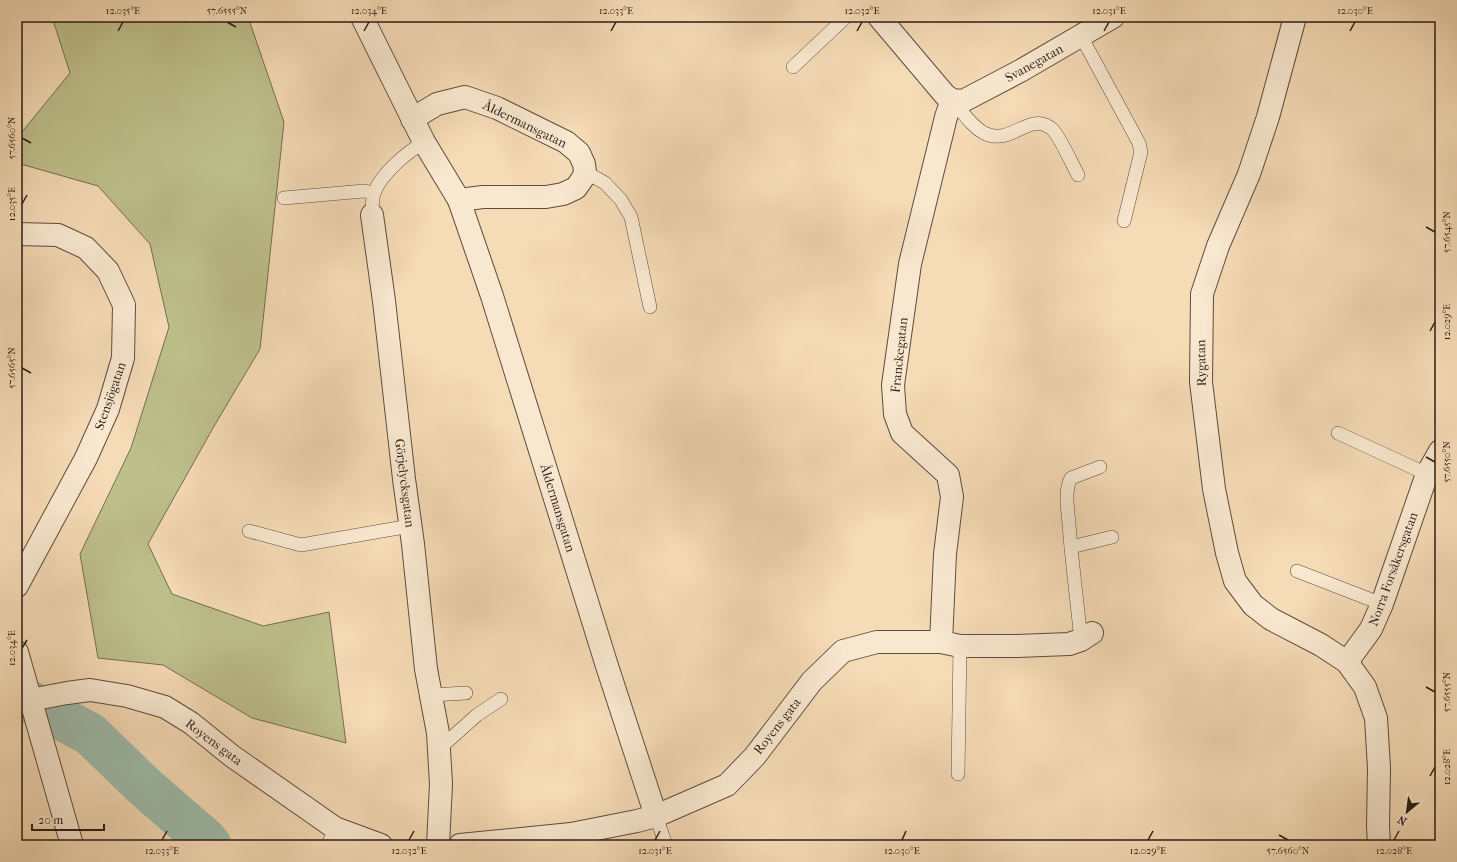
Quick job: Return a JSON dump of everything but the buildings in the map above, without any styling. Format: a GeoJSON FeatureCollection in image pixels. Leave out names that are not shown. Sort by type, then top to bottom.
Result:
{"type":"FeatureCollection","features":[{"type":"Feature","properties":{"kind":"street","name":"Åldermansgatan"},"geometry":{"type":"LineString","coordinates":[[362,17],[424,142],[459,200],[492,296],[607,666],[656,816]]}},
{"type":"Feature","properties":{"kind":"street"},"geometry":{"type":"LineString","coordinates":[[879,17],[944,95],[952,100]]}},
{"type":"Feature","properties":{"kind":"street","name":"Svanegatan"},"geometry":{"type":"LineString","coordinates":[[952,100],[963,101],[970,98],[1113,17]]}},
{"type":"Feature","properties":{"kind":"street","name":"Rygatan"},"geometry":{"type":"LineString","coordinates":[[1296,17],[1268,117],[1248,174],[1218,246],[1202,294],[1201,382],[1214,489],[1227,553],[1235,581],[1253,605],[1271,619],[1321,645],[1347,662]]}},
{"type":"Feature","properties":{"kind":"street","name":"Åldermansgatan"},"geometry":{"type":"LineString","coordinates":[[412,119],[437,104],[465,97],[496,108],[566,142],[579,153],[585,172]]}},
{"type":"Feature","properties":{"kind":"street","name":"Franckegatan"},"geometry":{"type":"LineString","coordinates":[[950,644],[945,554],[952,497],[948,475],[902,433],[895,414],[893,385],[910,264],[946,117],[952,100]]}},
{"type":"Feature","properties":{"kind":"street"},"geometry":{"type":"LineString","coordinates":[[459,200],[483,197],[546,197],[563,194],[576,188],[585,172]]}},
{"type":"Feature","properties":{"kind":"street","name":"Görjelycksgatan"},"geometry":{"type":"LineString","coordinates":[[372,215],[384,301],[426,669],[440,748],[441,784],[438,845]]}},
{"type":"Feature","properties":{"kind":"street","name":"Stensjögatan"},"geometry":{"type":"LineString","coordinates":[[17,234],[58,235],[86,248],[108,271],[124,305],[124,358],[108,409],[86,458],[17,586]]}},
{"type":"Feature","properties":{"kind":"street","name":"Norra Forsåkersgatan"},"geometry":{"type":"LineString","coordinates":[[1347,662],[1371,629],[1382,604],[1427,474],[1440,451]]}},
{"type":"Feature","properties":{"kind":"street","name":"Royens gata"},"geometry":{"type":"LineString","coordinates":[[460,845],[544,841],[656,816],[727,784],[754,756],[812,681],[843,652],[877,642],[1017,646],[1069,644],[1086,636]]}},
{"type":"Feature","properties":{"kind":"street"},"geometry":{"type":"LineString","coordinates":[[17,652],[72,845]]}},
{"type":"Feature","properties":{"kind":"street"},"geometry":{"type":"LineString","coordinates":[[1347,662],[1365,687],[1376,718],[1379,768],[1379,845]]}},
{"type":"Feature","properties":{"kind":"street","name":"Royens gata"},"geometry":{"type":"LineString","coordinates":[[28,691],[66,693],[90,690],[127,696],[165,708],[191,723],[332,836],[380,845]]}},
{"type":"Feature","properties":{"kind":"lane"},"geometry":{"type":"LineString","coordinates":[[792,67],[846,17]]}},
{"type":"Feature","properties":{"kind":"lane"},"geometry":{"type":"LineString","coordinates":[[1081,36],[1139,143],[1141,152],[1124,221]]}},
{"type":"Feature","properties":{"kind":"lane"},"geometry":{"type":"LineString","coordinates":[[952,100],[974,125],[984,133],[996,137],[1005,136],[1037,122],[1046,125],[1054,130],[1078,175]]}},
{"type":"Feature","properties":{"kind":"lane","name":"Görjelycksgatan"},"geometry":{"type":"LineString","coordinates":[[372,215],[374,193],[385,176],[410,151],[424,142]]}},
{"type":"Feature","properties":{"kind":"lane"},"geometry":{"type":"LineString","coordinates":[[585,172],[605,183],[621,200],[631,217],[650,307]]}},
{"type":"Feature","properties":{"kind":"lane"},"geometry":{"type":"LineString","coordinates":[[284,198],[364,191],[374,193]]}},
{"type":"Feature","properties":{"kind":"lane"},"geometry":{"type":"LineString","coordinates":[[1338,433],[1427,474]]}},
{"type":"Feature","properties":{"kind":"lane"},"geometry":{"type":"LineString","coordinates":[[1086,636],[1071,547],[1067,496],[1068,483],[1071,478],[1100,467]]}},
{"type":"Feature","properties":{"kind":"lane"},"geometry":{"type":"LineString","coordinates":[[249,531],[301,545],[410,526]]}},
{"type":"Feature","properties":{"kind":"lane"},"geometry":{"type":"LineString","coordinates":[[1071,547],[1112,537]]}},
{"type":"Feature","properties":{"kind":"lane"},"geometry":{"type":"LineString","coordinates":[[1297,571],[1382,604]]}},
{"type":"Feature","properties":{"kind":"lane"},"geometry":{"type":"LineString","coordinates":[[950,644],[958,774]]}},
{"type":"Feature","properties":{"kind":"lane"},"geometry":{"type":"LineString","coordinates":[[431,695],[466,693]]}},
{"type":"Feature","properties":{"kind":"lane"},"geometry":{"type":"LineString","coordinates":[[440,748],[477,715],[501,698]]}},
{"type":"Feature","properties":{"kind":"lane"},"geometry":{"type":"LineString","coordinates":[[656,816],[666,845]]}},
{"type":"Feature","properties":{"kind":"green space"},"geometry":{"type":"Polygon","coordinates":[[[52,17],[248,17],[284,122],[260,349],[213,428],[148,544],[172,594],[263,626],[329,612],[346,743],[252,718],[163,665],[98,658],[80,554],[131,448],[169,327],[150,244],[98,186],[17,163],[17,138],[70,73],[52,17]]]}},
{"type":"Feature","properties":{"kind":"waterway"},"geometry":{"type":"LineString","coordinates":[[17,695],[90,734],[146,788],[210,845]]}}]}
